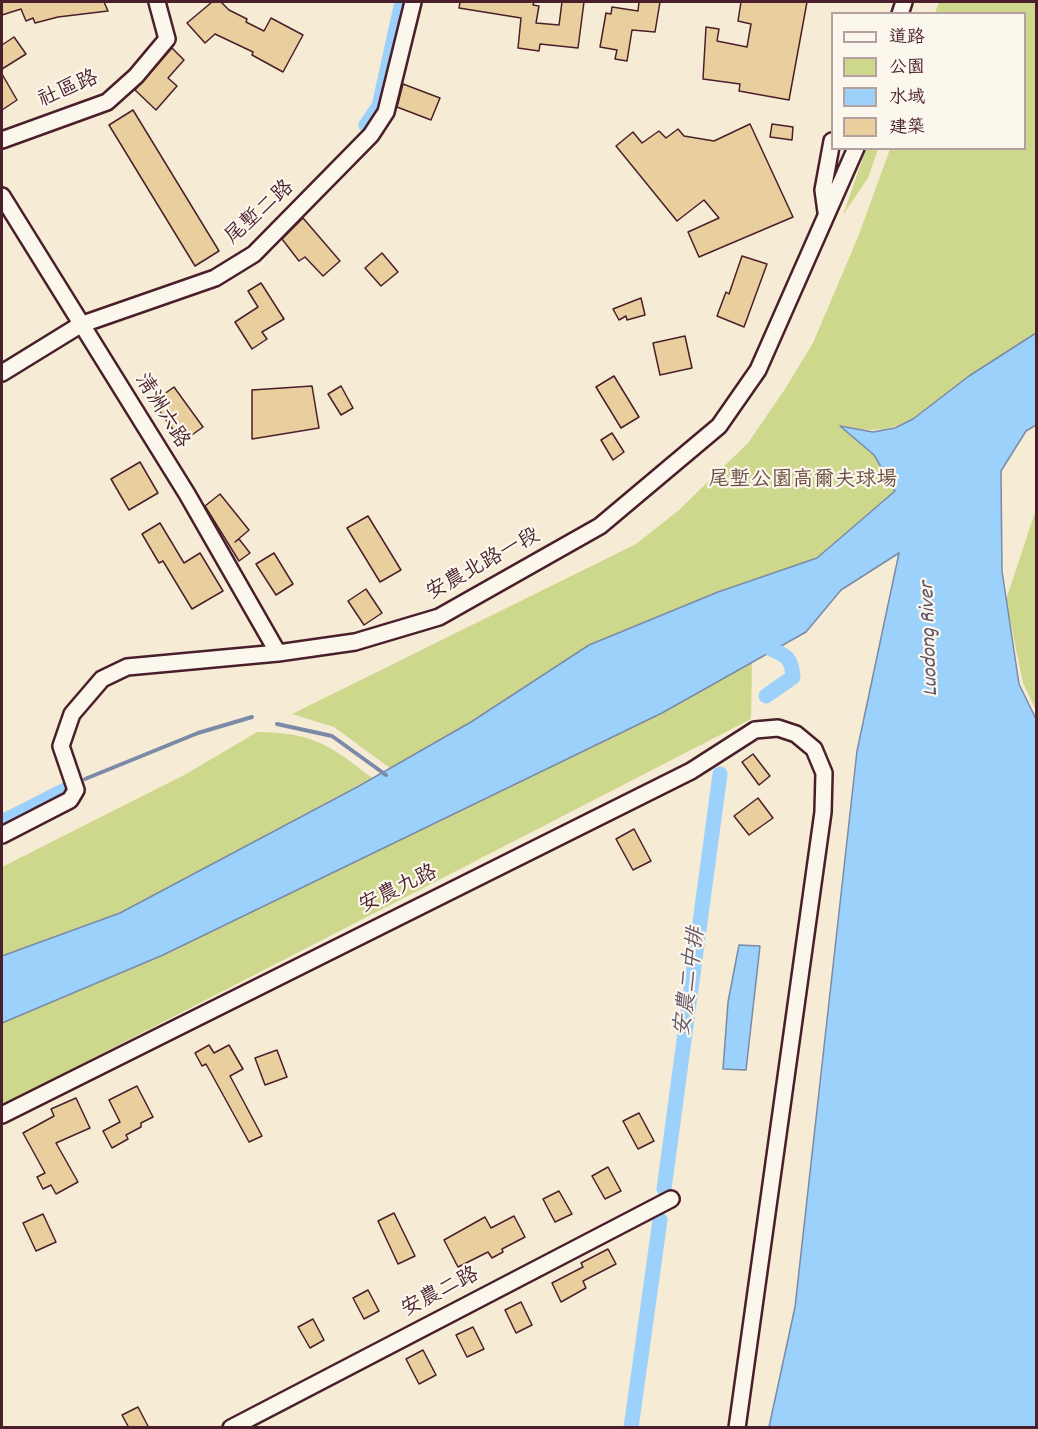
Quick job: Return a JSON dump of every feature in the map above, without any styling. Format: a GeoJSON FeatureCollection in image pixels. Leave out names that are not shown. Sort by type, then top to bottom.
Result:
{"type":"FeatureCollection","features":[{"type":"Feature","properties":{"kind":"street","name":"社區路"},"geometry":{"type":"LineString","coordinates":[[2,140],[107,102],[136,76],[166,39],[157,2]]}},
{"type":"Feature","properties":{"kind":"street","name":"尾塹二路"},"geometry":{"type":"LineString","coordinates":[[2,373],[80,325],[215,278],[254,254],[371,135],[386,111],[413,2]]}},
{"type":"Feature","properties":{"kind":"street"},"geometry":{"type":"LineString","coordinates":[[826,213],[824,190],[831,147]]}},
{"type":"Feature","properties":{"kind":"street","name":"安農北路一段"},"geometry":{"type":"LineString","coordinates":[[2,835],[70,800],[76,790],[61,746],[72,714],[102,679],[127,667],[279,653],[355,642],[439,617],[600,526],[719,426],[758,370],[855,150]]}},
{"type":"Feature","properties":{"kind":"street","name":"清洲六路"},"geometry":{"type":"LineString","coordinates":[[2,196],[187,494],[279,653]]}},
{"type":"Feature","properties":{"kind":"street","name":"安農九路"},"geometry":{"type":"LineString","coordinates":[[2,1115],[691,771],[755,730],[778,728],[796,734],[814,749],[824,773],[823,812],[737,1428]]}},
{"type":"Feature","properties":{"kind":"street","name":"安農二路"},"geometry":{"type":"LineString","coordinates":[[231,1428],[671,1199]]}},
{"type":"Feature","properties":{"kind":"green space","name":"尾塹公園高爾夫球場"},"geometry":{"type":"Polygon","coordinates":[[[939,2],[1036,2],[1036,334],[913,419],[894,427],[878,430],[842,426],[874,455],[895,491],[817,558],[718,592],[589,645],[467,725],[390,768],[334,727],[292,714],[636,544],[679,510],[748,443],[813,343],[858,237],[890,150],[1026,150],[1026,12],[935,12],[939,2]]]}},
{"type":"Feature","properties":{"kind":"green space"},"geometry":{"type":"Polygon","coordinates":[[[866,150],[878,150],[868,178],[843,215],[866,150]]]}},
{"type":"Feature","properties":{"kind":"green space"},"geometry":{"type":"Polygon","coordinates":[[[1036,509],[1036,710],[1023,683],[1006,600],[1036,509]]]}},
{"type":"Feature","properties":{"kind":"green space"},"geometry":{"type":"Polygon","coordinates":[[[752,662],[751,719],[2,1105],[2,1023],[163,955],[662,713],[752,662]]]}},
{"type":"Feature","properties":{"kind":"green space"},"geometry":{"type":"Polygon","coordinates":[[[257,732],[307,738],[331,749],[372,778],[120,913],[2,956],[2,867],[188,773],[257,732]]]}},
{"type":"Feature","properties":{"kind":"water","name":"Luodong River"},"geometry":{"type":"Polygon","coordinates":[[[1036,333],[1036,425],[1026,431],[1001,471],[1002,571],[1019,684],[1036,719],[1036,1427],[769,1427],[795,1307],[857,751],[899,553],[841,590],[806,632],[662,713],[163,955],[2,1023],[2,956],[120,913],[359,786],[471,722],[589,645],[718,592],[817,558],[895,491],[874,455],[840,426],[873,432],[895,428],[913,419],[969,376],[1036,333]]]}},
{"type":"Feature","properties":{"kind":"water"},"geometry":{"type":"Polygon","coordinates":[[[739,945],[760,946],[746,1070],[723,1069],[728,1002],[739,945]]]}},
{"type":"Feature","properties":{"kind":"building"},"geometry":{"type":"Polygon","coordinates":[[[2,2],[104,2],[108,11],[58,17],[35,23],[33,18],[26,21],[21,9],[2,15],[2,2]]]}},
{"type":"Feature","properties":{"kind":"building"},"geometry":{"type":"Polygon","coordinates":[[[212,2],[221,2],[229,10],[247,19],[246,22],[264,31],[271,18],[303,35],[283,72],[252,55],[253,52],[215,34],[205,43],[187,23],[212,2]]]}},
{"type":"Feature","properties":{"kind":"building"},"geometry":{"type":"Polygon","coordinates":[[[460,2],[534,2],[533,5],[539,6],[536,23],[559,25],[562,2],[584,2],[578,48],[540,44],[539,51],[518,48],[521,18],[459,8],[460,2]]]}},
{"type":"Feature","properties":{"kind":"building"},"geometry":{"type":"Polygon","coordinates":[[[639,2],[660,2],[655,32],[632,30],[627,61],[615,59],[617,50],[600,47],[606,13],[611,14],[612,7],[638,11],[639,2]]]}},
{"type":"Feature","properties":{"kind":"building"},"geometry":{"type":"Polygon","coordinates":[[[741,2],[807,2],[789,100],[739,91],[740,84],[703,79],[706,27],[719,29],[717,41],[747,47],[751,24],[738,21],[741,2]]]}},
{"type":"Feature","properties":{"kind":"building"},"geometry":{"type":"Polygon","coordinates":[[[14,37],[26,54],[2,69],[2,45],[14,37]]]}},
{"type":"Feature","properties":{"kind":"building"},"geometry":{"type":"Polygon","coordinates":[[[172,48],[184,60],[168,78],[177,86],[156,110],[135,90],[172,48]]]}},
{"type":"Feature","properties":{"kind":"building"},"geometry":{"type":"Polygon","coordinates":[[[2,74],[17,100],[2,110],[2,74]]]}},
{"type":"Feature","properties":{"kind":"building"},"geometry":{"type":"Polygon","coordinates":[[[403,84],[440,98],[431,120],[397,107],[403,84]]]}},
{"type":"Feature","properties":{"kind":"building"},"geometry":{"type":"Polygon","coordinates":[[[133,110],[219,251],[195,266],[109,125],[133,110]]]}},
{"type":"Feature","properties":{"kind":"building"},"geometry":{"type":"Polygon","coordinates":[[[750,124],[793,217],[699,257],[688,232],[719,218],[704,200],[677,221],[616,146],[633,132],[642,143],[659,131],[666,138],[678,129],[684,136],[714,141],[750,124]]]}},
{"type":"Feature","properties":{"kind":"building"},"geometry":{"type":"Polygon","coordinates":[[[772,124],[793,127],[792,140],[770,137],[772,124]]]}},
{"type":"Feature","properties":{"kind":"building"},"geometry":{"type":"Polygon","coordinates":[[[303,218],[340,261],[323,276],[305,257],[299,261],[282,239],[303,218]]]}},
{"type":"Feature","properties":{"kind":"building"},"geometry":{"type":"Polygon","coordinates":[[[382,253],[398,272],[381,286],[365,268],[382,253]]]}},
{"type":"Feature","properties":{"kind":"building"},"geometry":{"type":"Polygon","coordinates":[[[742,256],[767,264],[744,327],[717,316],[726,292],[729,294],[742,256]]]}},
{"type":"Feature","properties":{"kind":"building"},"geometry":{"type":"Polygon","coordinates":[[[261,283],[284,319],[262,332],[267,339],[252,349],[235,322],[258,307],[248,291],[261,283]]]}},
{"type":"Feature","properties":{"kind":"building"},"geometry":{"type":"Polygon","coordinates":[[[641,298],[645,315],[627,320],[626,316],[619,320],[613,309],[641,298]]]}},
{"type":"Feature","properties":{"kind":"building"},"geometry":{"type":"Polygon","coordinates":[[[685,336],[692,368],[660,375],[653,343],[685,336]]]}},
{"type":"Feature","properties":{"kind":"building"},"geometry":{"type":"Polygon","coordinates":[[[614,376],[639,417],[621,428],[596,387],[614,376]]]}},
{"type":"Feature","properties":{"kind":"building"},"geometry":{"type":"Polygon","coordinates":[[[312,386],[319,428],[252,439],[252,390],[312,386]]]}},
{"type":"Feature","properties":{"kind":"building"},"geometry":{"type":"Polygon","coordinates":[[[341,386],[353,408],[341,415],[328,394],[341,386]]]}},
{"type":"Feature","properties":{"kind":"building"},"geometry":{"type":"Polygon","coordinates":[[[174,387],[203,427],[182,442],[153,402],[174,387]]]}},
{"type":"Feature","properties":{"kind":"building"},"geometry":{"type":"Polygon","coordinates":[[[612,433],[624,452],[613,460],[601,440],[612,433]]]}},
{"type":"Feature","properties":{"kind":"building"},"geometry":{"type":"Polygon","coordinates":[[[140,462],[158,493],[129,510],[111,479],[140,462]]]}},
{"type":"Feature","properties":{"kind":"building"},"geometry":{"type":"Polygon","coordinates":[[[220,494],[249,530],[235,542],[239,539],[250,553],[239,561],[205,506],[220,494]]]}},
{"type":"Feature","properties":{"kind":"building"},"geometry":{"type":"Polygon","coordinates":[[[368,516],[401,570],[380,582],[347,528],[368,516]]]}},
{"type":"Feature","properties":{"kind":"building"},"geometry":{"type":"Polygon","coordinates":[[[160,523],[184,563],[200,553],[223,591],[192,609],[163,561],[159,563],[142,534],[160,523]]]}},
{"type":"Feature","properties":{"kind":"building"},"geometry":{"type":"Polygon","coordinates":[[[274,553],[293,584],[276,595],[256,564],[274,553]]]}},
{"type":"Feature","properties":{"kind":"building"},"geometry":{"type":"Polygon","coordinates":[[[366,589],[382,613],[364,625],[348,601],[366,589]]]}},
{"type":"Feature","properties":{"kind":"building"},"geometry":{"type":"Polygon","coordinates":[[[753,754],[770,776],[759,785],[742,762],[753,754]]]}},
{"type":"Feature","properties":{"kind":"building"},"geometry":{"type":"Polygon","coordinates":[[[758,798],[773,818],[749,835],[734,816],[758,798]]]}},
{"type":"Feature","properties":{"kind":"building"},"geometry":{"type":"Polygon","coordinates":[[[634,829],[651,861],[633,870],[616,839],[634,829]]]}},
{"type":"Feature","properties":{"kind":"building"},"geometry":{"type":"Polygon","coordinates":[[[209,1045],[214,1053],[229,1045],[243,1069],[230,1076],[262,1136],[249,1142],[206,1064],[202,1066],[195,1053],[209,1045]]]}},
{"type":"Feature","properties":{"kind":"building"},"geometry":{"type":"Polygon","coordinates":[[[277,1050],[287,1077],[265,1085],[255,1058],[277,1050]]]}},
{"type":"Feature","properties":{"kind":"building"},"geometry":{"type":"Polygon","coordinates":[[[137,1086],[153,1117],[126,1135],[128,1139],[112,1148],[103,1131],[120,1122],[109,1100],[137,1086]]]}},
{"type":"Feature","properties":{"kind":"building"},"geometry":{"type":"Polygon","coordinates":[[[76,1098],[90,1128],[56,1143],[78,1182],[56,1194],[51,1185],[43,1189],[37,1177],[45,1173],[23,1133],[54,1116],[51,1109],[76,1098]]]}},
{"type":"Feature","properties":{"kind":"building"},"geometry":{"type":"Polygon","coordinates":[[[639,1113],[654,1141],[638,1149],[623,1121],[639,1113]]]}},
{"type":"Feature","properties":{"kind":"building"},"geometry":{"type":"Polygon","coordinates":[[[608,1167],[621,1191],[605,1199],[592,1176],[608,1167]]]}},
{"type":"Feature","properties":{"kind":"building"},"geometry":{"type":"Polygon","coordinates":[[[559,1191],[572,1214],[555,1222],[543,1199],[559,1191]]]}},
{"type":"Feature","properties":{"kind":"building"},"geometry":{"type":"Polygon","coordinates":[[[394,1213],[415,1256],[398,1264],[378,1221],[394,1213]]]}},
{"type":"Feature","properties":{"kind":"building"},"geometry":{"type":"Polygon","coordinates":[[[43,1214],[56,1242],[36,1251],[23,1223],[43,1214]]]}},
{"type":"Feature","properties":{"kind":"building"},"geometry":{"type":"Polygon","coordinates":[[[514,1216],[525,1237],[502,1249],[503,1252],[492,1258],[488,1252],[458,1267],[444,1240],[485,1217],[491,1228],[514,1216]]]}},
{"type":"Feature","properties":{"kind":"building"},"geometry":{"type":"Polygon","coordinates":[[[608,1249],[616,1264],[583,1281],[586,1288],[561,1302],[552,1283],[583,1267],[581,1263],[608,1249]]]}},
{"type":"Feature","properties":{"kind":"building"},"geometry":{"type":"Polygon","coordinates":[[[368,1290],[379,1311],[364,1319],[353,1298],[368,1290]]]}},
{"type":"Feature","properties":{"kind":"building"},"geometry":{"type":"Polygon","coordinates":[[[521,1302],[532,1325],[516,1333],[505,1310],[521,1302]]]}},
{"type":"Feature","properties":{"kind":"building"},"geometry":{"type":"Polygon","coordinates":[[[313,1319],[324,1340],[310,1348],[298,1327],[313,1319]]]}},
{"type":"Feature","properties":{"kind":"building"},"geometry":{"type":"Polygon","coordinates":[[[473,1327],[484,1349],[467,1357],[456,1335],[473,1327]]]}},
{"type":"Feature","properties":{"kind":"building"},"geometry":{"type":"Polygon","coordinates":[[[423,1350],[436,1375],[419,1384],[406,1359],[423,1350]]]}},
{"type":"Feature","properties":{"kind":"building"},"geometry":{"type":"Polygon","coordinates":[[[138,1407],[149,1428],[129,1428],[122,1415],[138,1407]]]}},
{"type":"Feature","properties":{"kind":"waterway"},"geometry":{"type":"LineString","coordinates":[[366,125],[379,106],[402,2]]}},
{"type":"Feature","properties":{"kind":"waterway","name":"安農二中排"},"geometry":{"type":"LineString","coordinates":[[760,640],[785,656],[792,667],[793,677],[766,696]]}},
{"type":"Feature","properties":{"kind":"waterway"},"geometry":{"type":"LineString","coordinates":[[85,779],[198,733],[252,717]]}},
{"type":"Feature","properties":{"kind":"waterway"},"geometry":{"type":"LineString","coordinates":[[277,724],[332,736],[386,775]]}},
{"type":"Feature","properties":{"kind":"waterway","name":"安農二中排"},"geometry":{"type":"LineString","coordinates":[[664,1189],[720,774]]}},
{"type":"Feature","properties":{"kind":"waterway"},"geometry":{"type":"LineString","coordinates":[[2,822],[69,788]]}},
{"type":"Feature","properties":{"kind":"waterway","name":"安農二中排"},"geometry":{"type":"LineString","coordinates":[[631,1428],[660,1220]]}}]}
